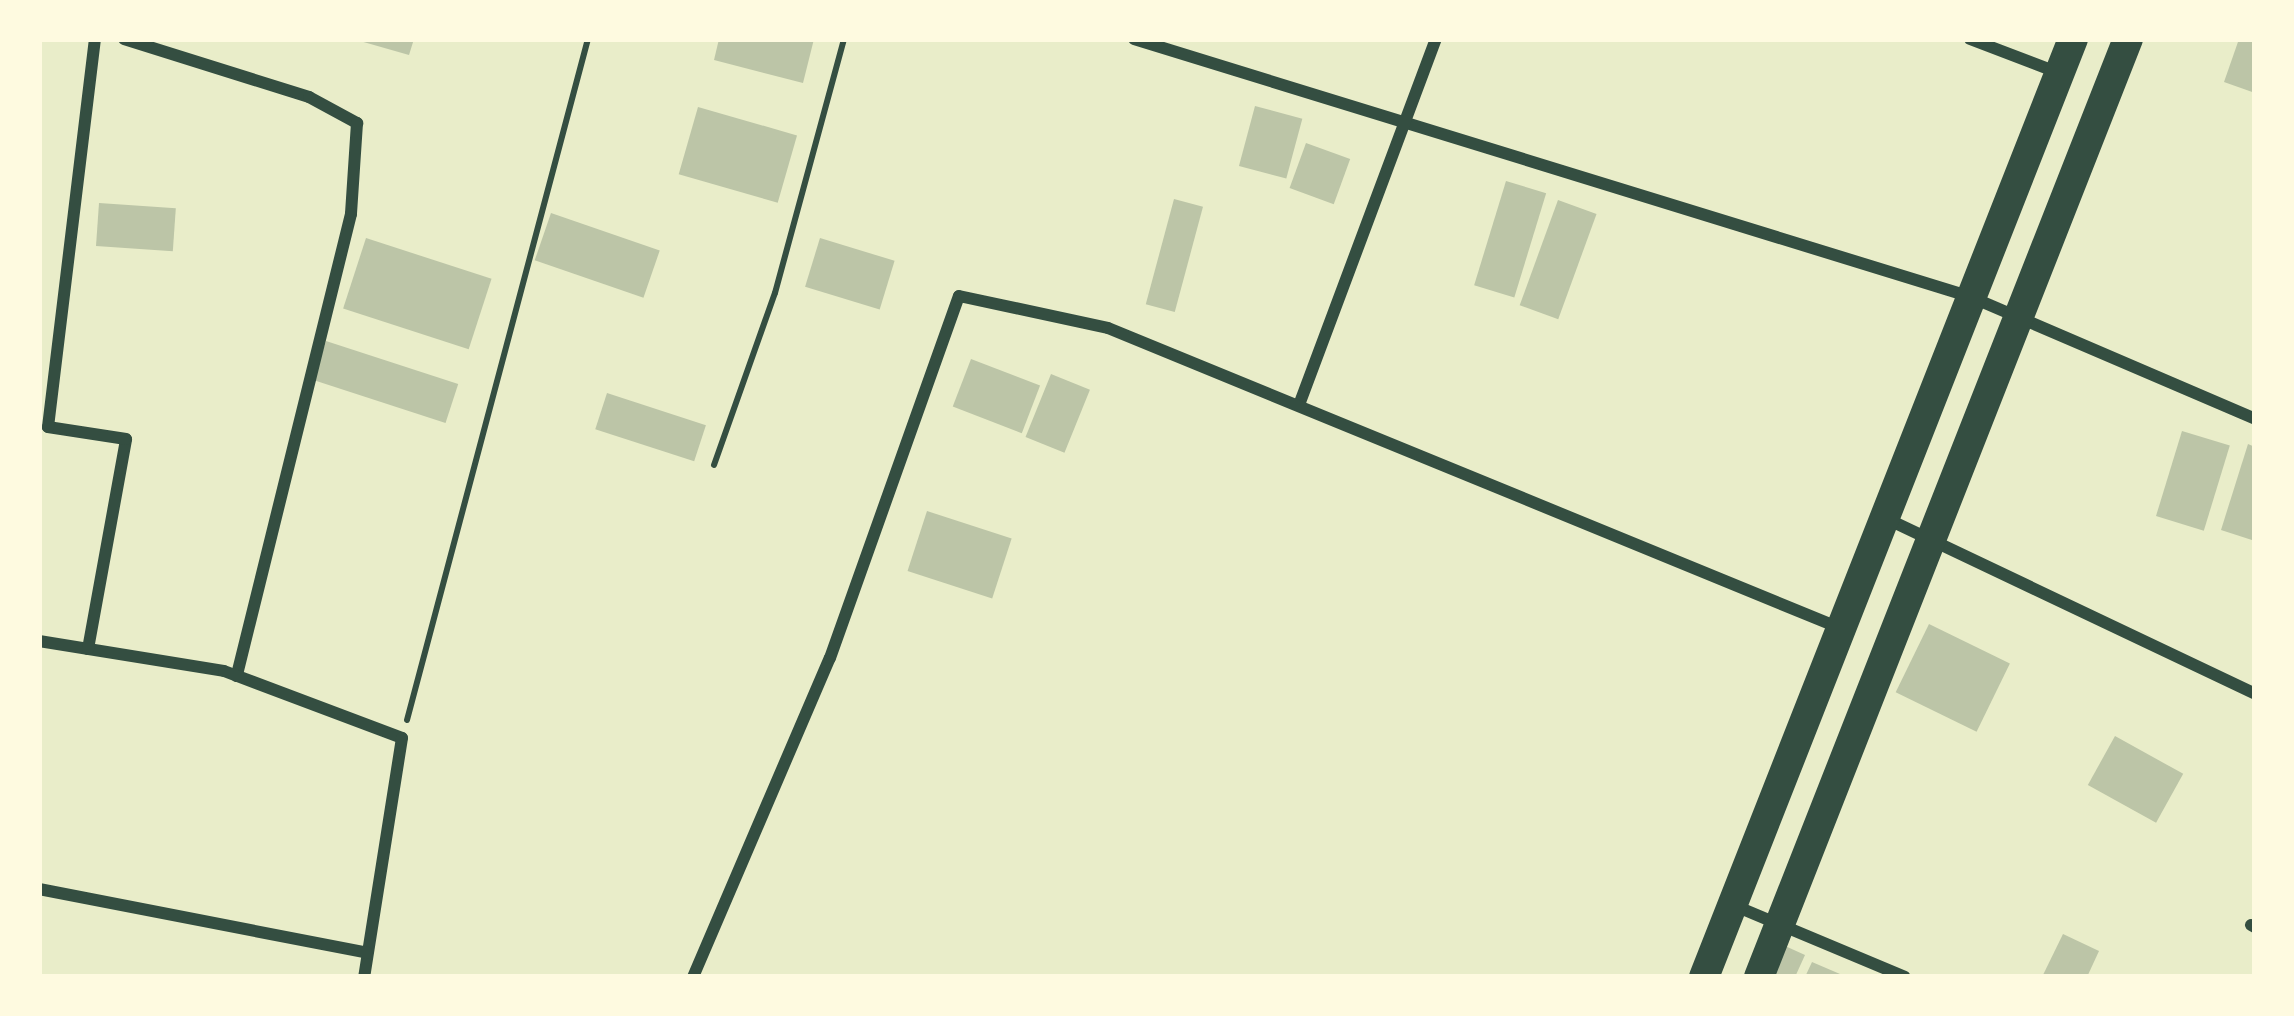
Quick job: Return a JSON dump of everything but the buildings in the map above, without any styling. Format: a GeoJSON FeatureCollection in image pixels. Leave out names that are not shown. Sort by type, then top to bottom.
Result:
{"type":"FeatureCollection","features":[{"type":"Feature","properties":{"kind":"main road"},"geometry":{"type":"LineString","coordinates":[[1704,977],[2073,39]]}},
{"type":"Feature","properties":{"kind":"main road"},"geometry":{"type":"LineString","coordinates":[[1759,977],[2128,39]]}},
{"type":"Feature","properties":{"kind":"street"},"geometry":{"type":"LineString","coordinates":[[88,650],[126,439],[48,427],[95,39]]}},
{"type":"Feature","properties":{"kind":"street"},"geometry":{"type":"LineString","coordinates":[[124,39],[309,97],[357,123],[351,214],[237,676]]}},
{"type":"Feature","properties":{"kind":"street"},"geometry":{"type":"LineString","coordinates":[[1134,39],[1971,297],[2255,419]]}},
{"type":"Feature","properties":{"kind":"street"},"geometry":{"type":"LineString","coordinates":[[1300,404],[1410,122],[1436,39]]}},
{"type":"Feature","properties":{"kind":"street"},"geometry":{"type":"LineString","coordinates":[[1970,39],[2060,74]]}},
{"type":"Feature","properties":{"kind":"street"},"geometry":{"type":"LineString","coordinates":[[693,977],[830,658],[959,296],[1108,328],[1841,629]]}},
{"type":"Feature","properties":{"kind":"street"},"geometry":{"type":"LineString","coordinates":[[1884,518],[2255,694]]}},
{"type":"Feature","properties":{"kind":"street"},"geometry":{"type":"LineString","coordinates":[[39,641],[237,676],[402,738],[364,977]]}},
{"type":"Feature","properties":{"kind":"street"},"geometry":{"type":"LineString","coordinates":[[39,889],[368,953]]}},
{"type":"Feature","properties":{"kind":"street"},"geometry":{"type":"LineString","coordinates":[[1732,905],[1905,977]]}},
{"type":"Feature","properties":{"kind":"path"},"geometry":{"type":"LineString","coordinates":[[402,738],[588,39]]}},
{"type":"Feature","properties":{"kind":"path"},"geometry":{"type":"LineString","coordinates":[[714,465],[775,293],[844,39]]}}]}
